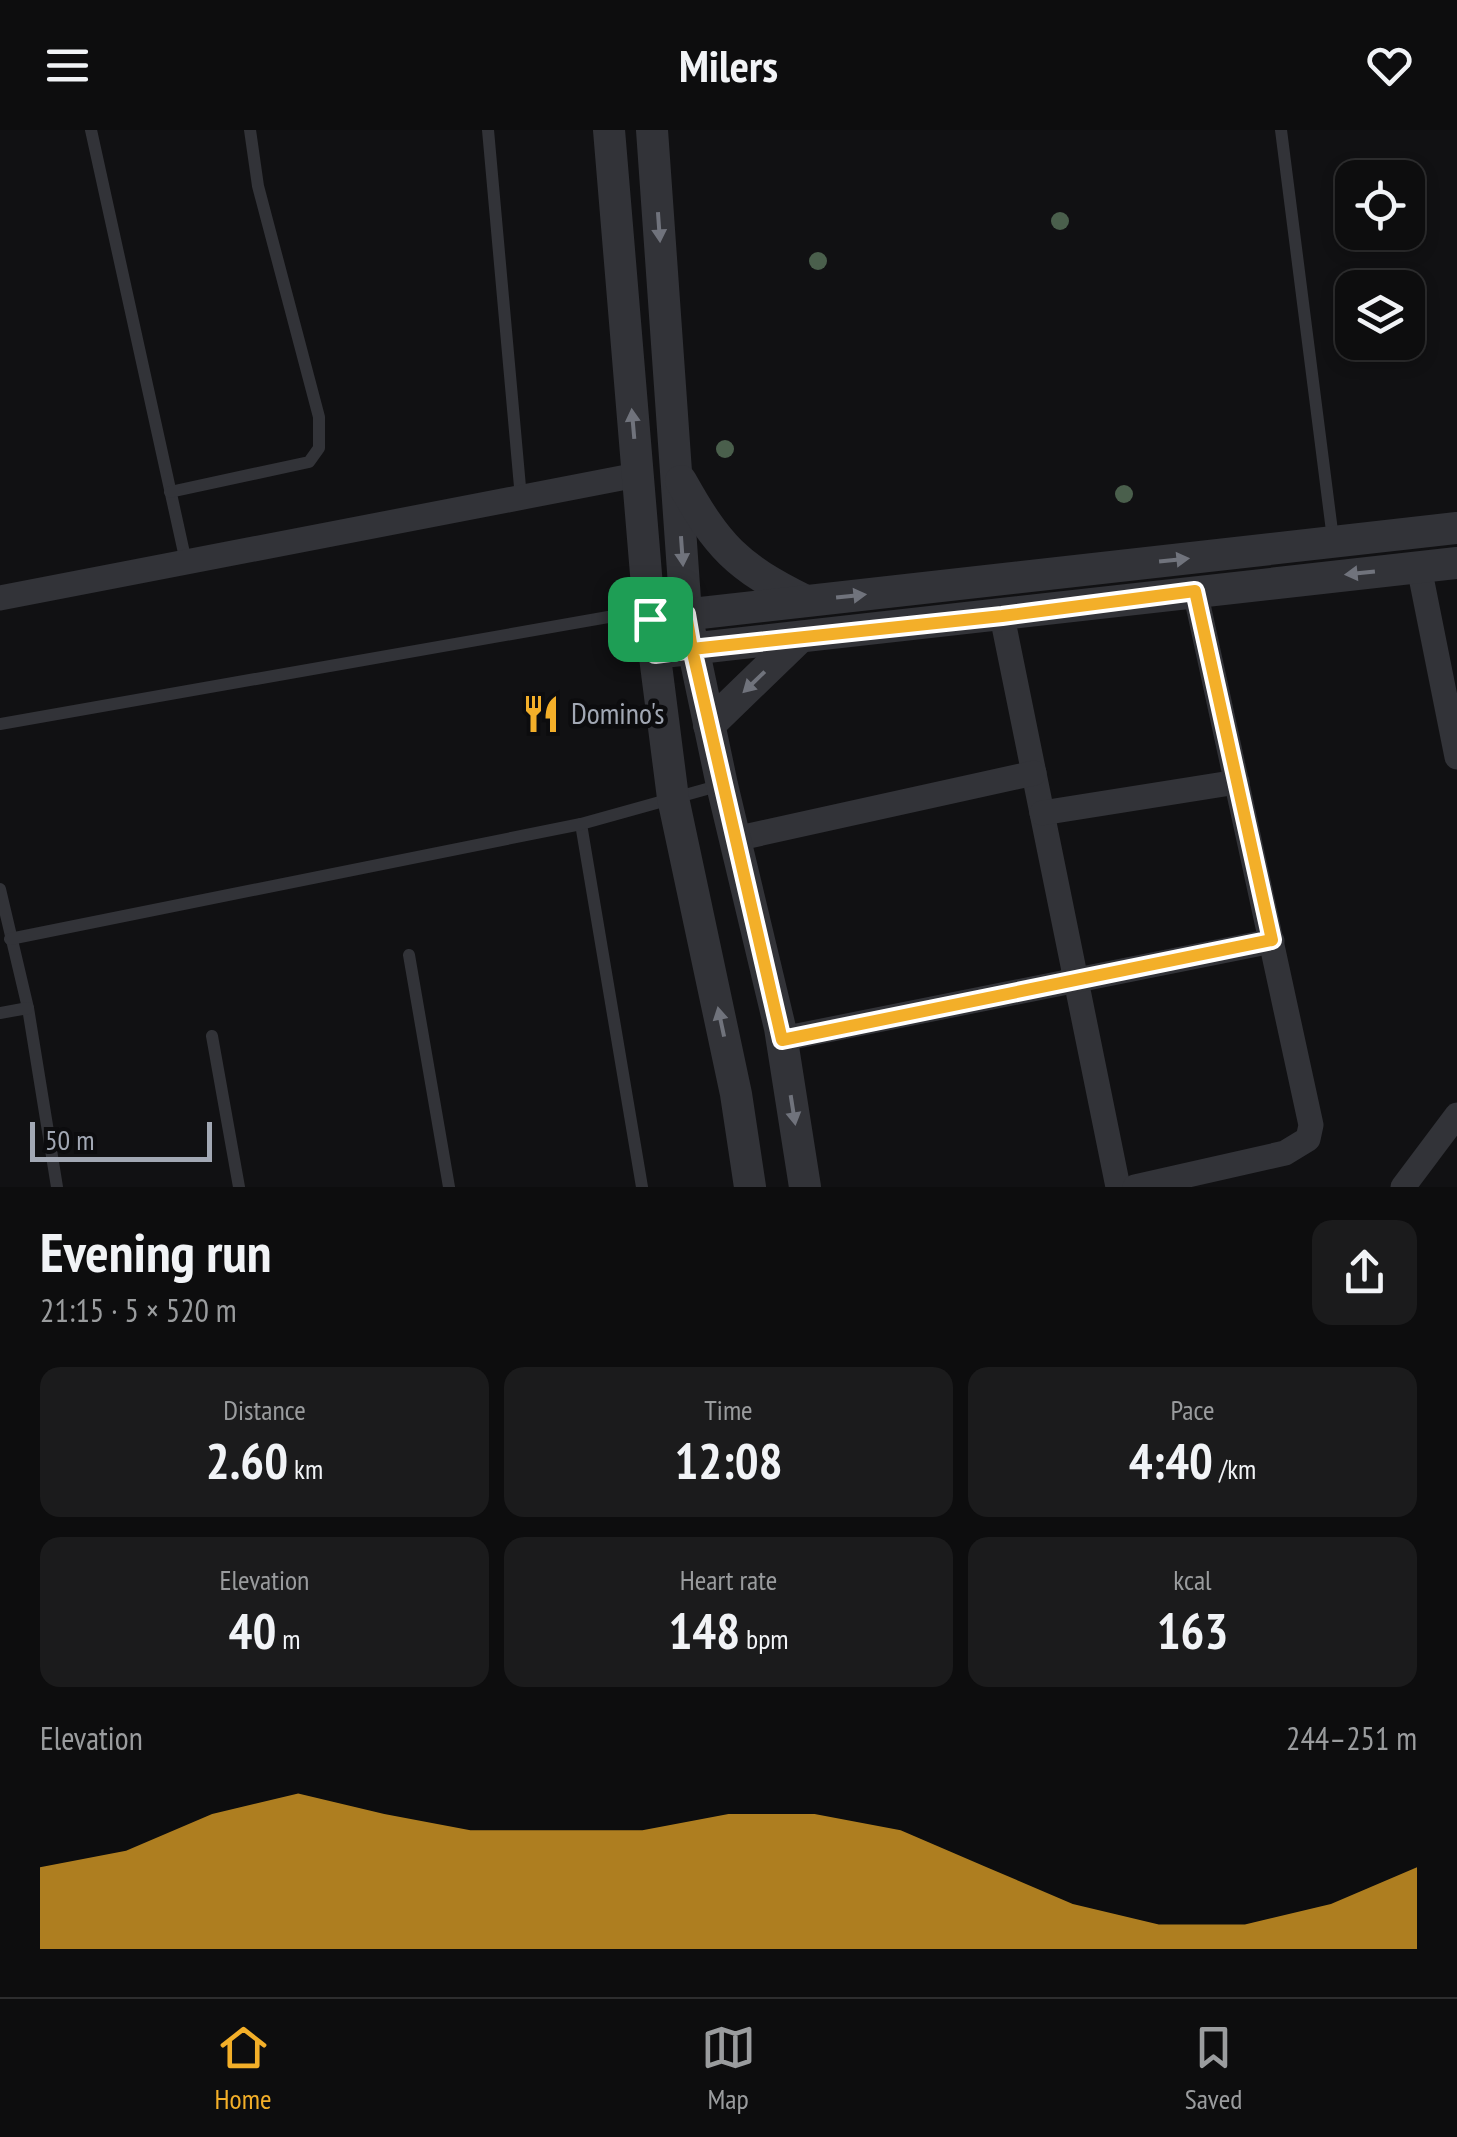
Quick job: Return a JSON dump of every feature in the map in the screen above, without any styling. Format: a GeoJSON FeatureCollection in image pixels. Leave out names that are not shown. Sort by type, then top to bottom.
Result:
{"type":"FeatureCollection","features":[{"type":"Feature","properties":{"kind":"street"},"geometry":{"type":"LineString","coordinates":[[608,130],[650,615],[674,798],[736,1094],[750,1187]]}},
{"type":"Feature","properties":{"kind":"street"},"geometry":{"type":"LineString","coordinates":[[652,130],[686,614],[708,726],[782,1040],[804,1187]]}},
{"type":"Feature","properties":{"kind":"street"},"geometry":{"type":"LineString","coordinates":[[676,473],[724,548],[763,580],[806,600]]}},
{"type":"Feature","properties":{"kind":"street"},"geometry":{"type":"LineString","coordinates":[[0,598],[637,475]]}},
{"type":"Feature","properties":{"kind":"street"},"geometry":{"type":"LineString","coordinates":[[650,615],[1457,528]]}},
{"type":"Feature","properties":{"kind":"street"},"geometry":{"type":"LineString","coordinates":[[655,654],[1457,562]]}},
{"type":"Feature","properties":{"kind":"street"},"geometry":{"type":"LineString","coordinates":[[1418,567],[1457,757]]}},
{"type":"Feature","properties":{"kind":"street"},"geometry":{"type":"LineString","coordinates":[[1134,1187],[1236,1175],[1299,1147],[1308,1139],[1311,1125],[1195,591]]}},
{"type":"Feature","properties":{"kind":"street"},"geometry":{"type":"LineString","coordinates":[[1002,616],[1118,1187]]}},
{"type":"Feature","properties":{"kind":"street"},"geometry":{"type":"LineString","coordinates":[[708,726],[799,638]]}},
{"type":"Feature","properties":{"kind":"street"},"geometry":{"type":"LineString","coordinates":[[734,838],[1034,773]]}},
{"type":"Feature","properties":{"kind":"street"},"geometry":{"type":"LineString","coordinates":[[1042,813],[1237,782]]}},
{"type":"Feature","properties":{"kind":"street"},"geometry":{"type":"LineString","coordinates":[[782,1040],[1272,940]]}},
{"type":"Feature","properties":{"kind":"street"},"geometry":{"type":"LineString","coordinates":[[1403,1187],[1457,1115]]}},
{"type":"Feature","properties":{"kind":"lane"},"geometry":{"type":"LineString","coordinates":[[91,130],[186,562]]}},
{"type":"Feature","properties":{"kind":"lane"},"geometry":{"type":"LineString","coordinates":[[170,492],[309,462],[319,448],[319,417],[258,186],[250,130]]}},
{"type":"Feature","properties":{"kind":"lane"},"geometry":{"type":"LineString","coordinates":[[488,130],[521,498]]}},
{"type":"Feature","properties":{"kind":"lane"},"geometry":{"type":"LineString","coordinates":[[1281,130],[1333,542]]}},
{"type":"Feature","properties":{"kind":"lane"},"geometry":{"type":"LineString","coordinates":[[0,724],[650,615]]}},
{"type":"Feature","properties":{"kind":"lane"},"geometry":{"type":"LineString","coordinates":[[10,938],[581,824],[722,785]]}},
{"type":"Feature","properties":{"kind":"lane"},"geometry":{"type":"LineString","coordinates":[[581,824],[642,1187]]}},
{"type":"Feature","properties":{"kind":"lane"},"geometry":{"type":"LineString","coordinates":[[0,889],[28,1008],[57,1187]]}},
{"type":"Feature","properties":{"kind":"lane"},"geometry":{"type":"LineString","coordinates":[[409,955],[449,1187]]}},
{"type":"Feature","properties":{"kind":"lane"},"geometry":{"type":"LineString","coordinates":[[0,1012],[28,1008]]}},
{"type":"Feature","properties":{"kind":"lane"},"geometry":{"type":"LineString","coordinates":[[212,1036],[240,1187]]}},
{"type":"Feature","properties":{"kind":"place","name":"Domino's"},"geometry":{"type":"Point","coordinates":[541,714]}},
{"type":"Feature","properties":{"kind":"route"},"geometry":{"type":"LineString","coordinates":[[650,619],[655,654],[692,649],[782,1040],[1272,940],[1195,591],[692,649],[686,614],[650,619]]}}]}
